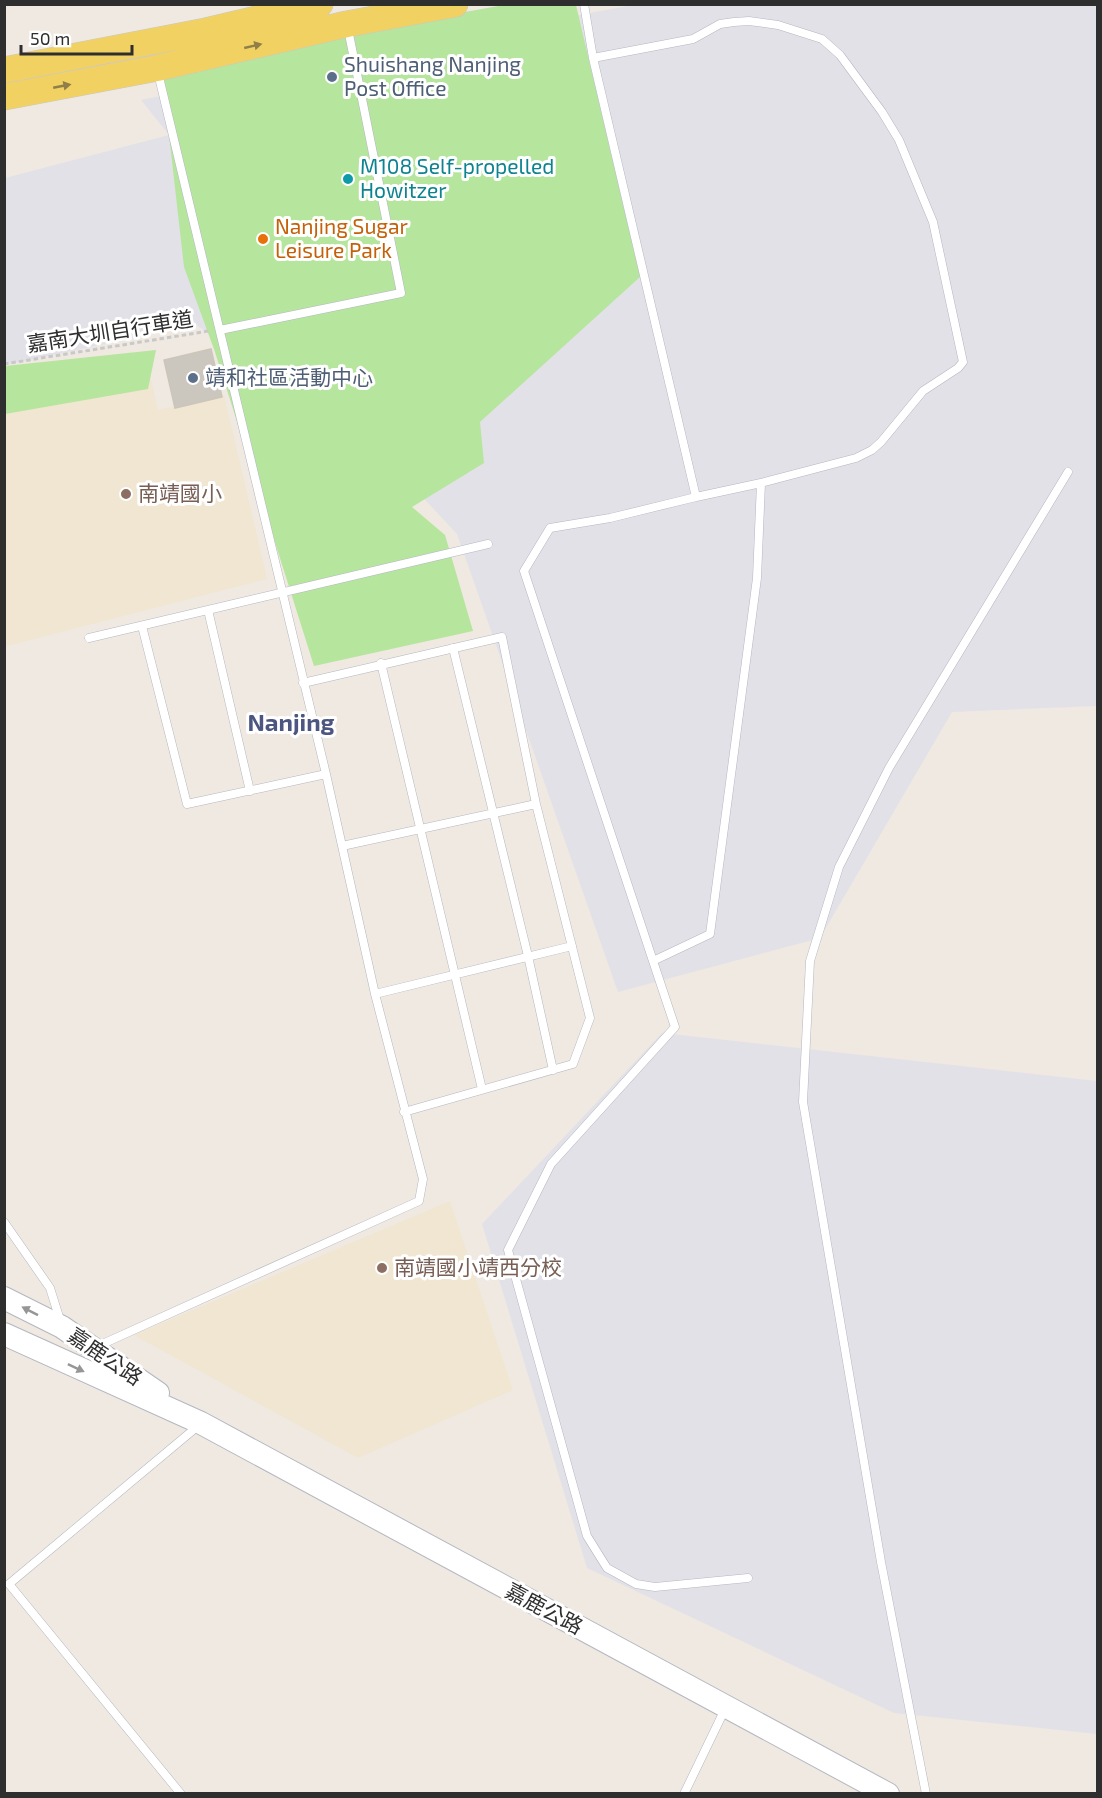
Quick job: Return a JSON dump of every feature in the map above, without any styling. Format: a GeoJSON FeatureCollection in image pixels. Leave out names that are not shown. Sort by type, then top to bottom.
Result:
{"type":"FeatureCollection","features":[{"type":"Feature","properties":{"kind":"main road"},"geometry":{"type":"LineString","coordinates":[[320,4],[154,55],[9,96],[6,70],[154,55],[455,4]]}},
{"type":"Feature","properties":{"kind":"main road","name":"嘉鹿公路"},"geometry":{"type":"LineString","coordinates":[[4,1298],[62,1327],[201,1423]]}},
{"type":"Feature","properties":{"kind":"main road","name":"嘉鹿公路"},"geometry":{"type":"LineString","coordinates":[[4,1334],[201,1423],[888,1794]]}},
{"type":"Feature","properties":{"kind":"lane"},"geometry":{"type":"LineString","coordinates":[[584,4],[593,58],[696,497]]}},
{"type":"Feature","properties":{"kind":"lane"},"geometry":{"type":"LineString","coordinates":[[593,58],[693,39],[720,24],[734,22],[749,21],[778,25],[822,39],[840,55],[894,130],[933,222],[963,362],[923,392],[872,450],[856,458],[610,518],[550,528],[524,571],[675,1028],[550,1164],[508,1250],[587,1536],[608,1568],[636,1584],[655,1587],[748,1578]]}},
{"type":"Feature","properties":{"kind":"lane"},"geometry":{"type":"LineString","coordinates":[[220,330],[401,292],[347,24]]}},
{"type":"Feature","properties":{"kind":"lane"},"geometry":{"type":"LineString","coordinates":[[94,1348],[419,1201],[423,1179],[375,994],[326,774],[154,55]]}},
{"type":"Feature","properties":{"kind":"lane"},"geometry":{"type":"LineString","coordinates":[[926,1794],[881,1562],[803,1102],[810,961],[839,867],[889,768],[1068,472]]}},
{"type":"Feature","properties":{"kind":"lane"},"geometry":{"type":"LineString","coordinates":[[653,961],[710,934],[757,578],[761,483]]}},
{"type":"Feature","properties":{"kind":"lane"},"geometry":{"type":"LineString","coordinates":[[89,638],[488,544]]}},
{"type":"Feature","properties":{"kind":"lane"},"geometry":{"type":"LineString","coordinates":[[208,610],[250,791]]}},
{"type":"Feature","properties":{"kind":"lane"},"geometry":{"type":"LineString","coordinates":[[142,626],[187,804],[326,774]]}},
{"type":"Feature","properties":{"kind":"lane"},"geometry":{"type":"LineString","coordinates":[[303,682],[502,637],[536,804],[590,1018],[573,1064],[404,1112]]}},
{"type":"Feature","properties":{"kind":"lane"},"geometry":{"type":"LineString","coordinates":[[453,648],[528,956],[553,1070]]}},
{"type":"Feature","properties":{"kind":"lane"},"geometry":{"type":"LineString","coordinates":[[381,663],[482,1089]]}},
{"type":"Feature","properties":{"kind":"lane"},"geometry":{"type":"LineString","coordinates":[[342,846],[536,804]]}},
{"type":"Feature","properties":{"kind":"lane"},"geometry":{"type":"LineString","coordinates":[[375,994],[572,946]]}},
{"type":"Feature","properties":{"kind":"lane"},"geometry":{"type":"LineString","coordinates":[[4,1222],[50,1288],[62,1327]]}},
{"type":"Feature","properties":{"kind":"lane"},"geometry":{"type":"LineString","coordinates":[[181,1794],[6,1585],[201,1423]]}},
{"type":"Feature","properties":{"kind":"lane"},"geometry":{"type":"LineString","coordinates":[[684,1794],[726,1708]]}},
{"type":"Feature","properties":{"kind":"path","name":"嘉南大圳自行車道"},"geometry":{"type":"LineString","coordinates":[[4,364],[220,330]]}},
{"type":"Feature","properties":{"kind":"shaded area"},"geometry":{"type":"Polygon","coordinates":[[[633,5],[1097,5],[1097,706],[952,712],[820,938],[618,992],[457,534],[354,424],[196,325],[5,365],[5,178],[169,135],[141,100],[329,61],[633,5]]]}},
{"type":"Feature","properties":{"kind":"shaded area","name":"南靖國小"},"geometry":{"type":"Polygon","coordinates":[[[145,354],[158,410],[224,395],[267,579],[7,646],[4,639],[4,378],[145,354]]]}},
{"type":"Feature","properties":{"kind":"shaded area"},"geometry":{"type":"Polygon","coordinates":[[[662,1033],[1097,1081],[1097,1734],[894,1713],[587,1568],[482,1224],[662,1033]]]}},
{"type":"Feature","properties":{"kind":"shaded area","name":"南靖國小靖西分校"},"geometry":{"type":"Polygon","coordinates":[[[450,1201],[513,1390],[358,1458],[134,1335],[450,1201]]]}},
{"type":"Feature","properties":{"kind":"green space"},"geometry":{"type":"Polygon","coordinates":[[[504,5],[576,5],[640,277],[480,422],[484,463],[412,507],[445,535],[473,631],[314,666],[215,352],[184,267],[169,135],[157,67],[504,5]]]}},
{"type":"Feature","properties":{"kind":"green space"},"geometry":{"type":"Polygon","coordinates":[[[156,350],[148,389],[5,414],[5,366],[156,350]]]}},
{"type":"Feature","properties":{"kind":"building","name":"靖和社區活動中心"},"geometry":{"type":"Polygon","coordinates":[[[211,349],[222,397],[175,408],[164,360],[211,349]]]}},
{"type":"Feature","properties":{"kind":"place","name":"Shuishang Nanjing Post Office"},"geometry":{"type":"Point","coordinates":[332,77]}},
{"type":"Feature","properties":{"kind":"place","name":"M108 Self-propelled Howitzer"},"geometry":{"type":"Point","coordinates":[348,179]}},
{"type":"Feature","properties":{"kind":"place","name":"Nanjing Sugar Leisure Park"},"geometry":{"type":"Point","coordinates":[263,239]}},
{"type":"Feature","properties":{"kind":"place","name":"靖和社區活動中心"},"geometry":{"type":"Point","coordinates":[193,378]}},
{"type":"Feature","properties":{"kind":"place","name":"南靖國小"},"geometry":{"type":"Point","coordinates":[126,494]}},
{"type":"Feature","properties":{"kind":"place","name":"南靖國小靖西分校"},"geometry":{"type":"Point","coordinates":[382,1268]}},
{"type":"Feature","properties":{"kind":"district","name":"Nanjing"},"geometry":{"type":"Point","coordinates":[291,723]}}]}
